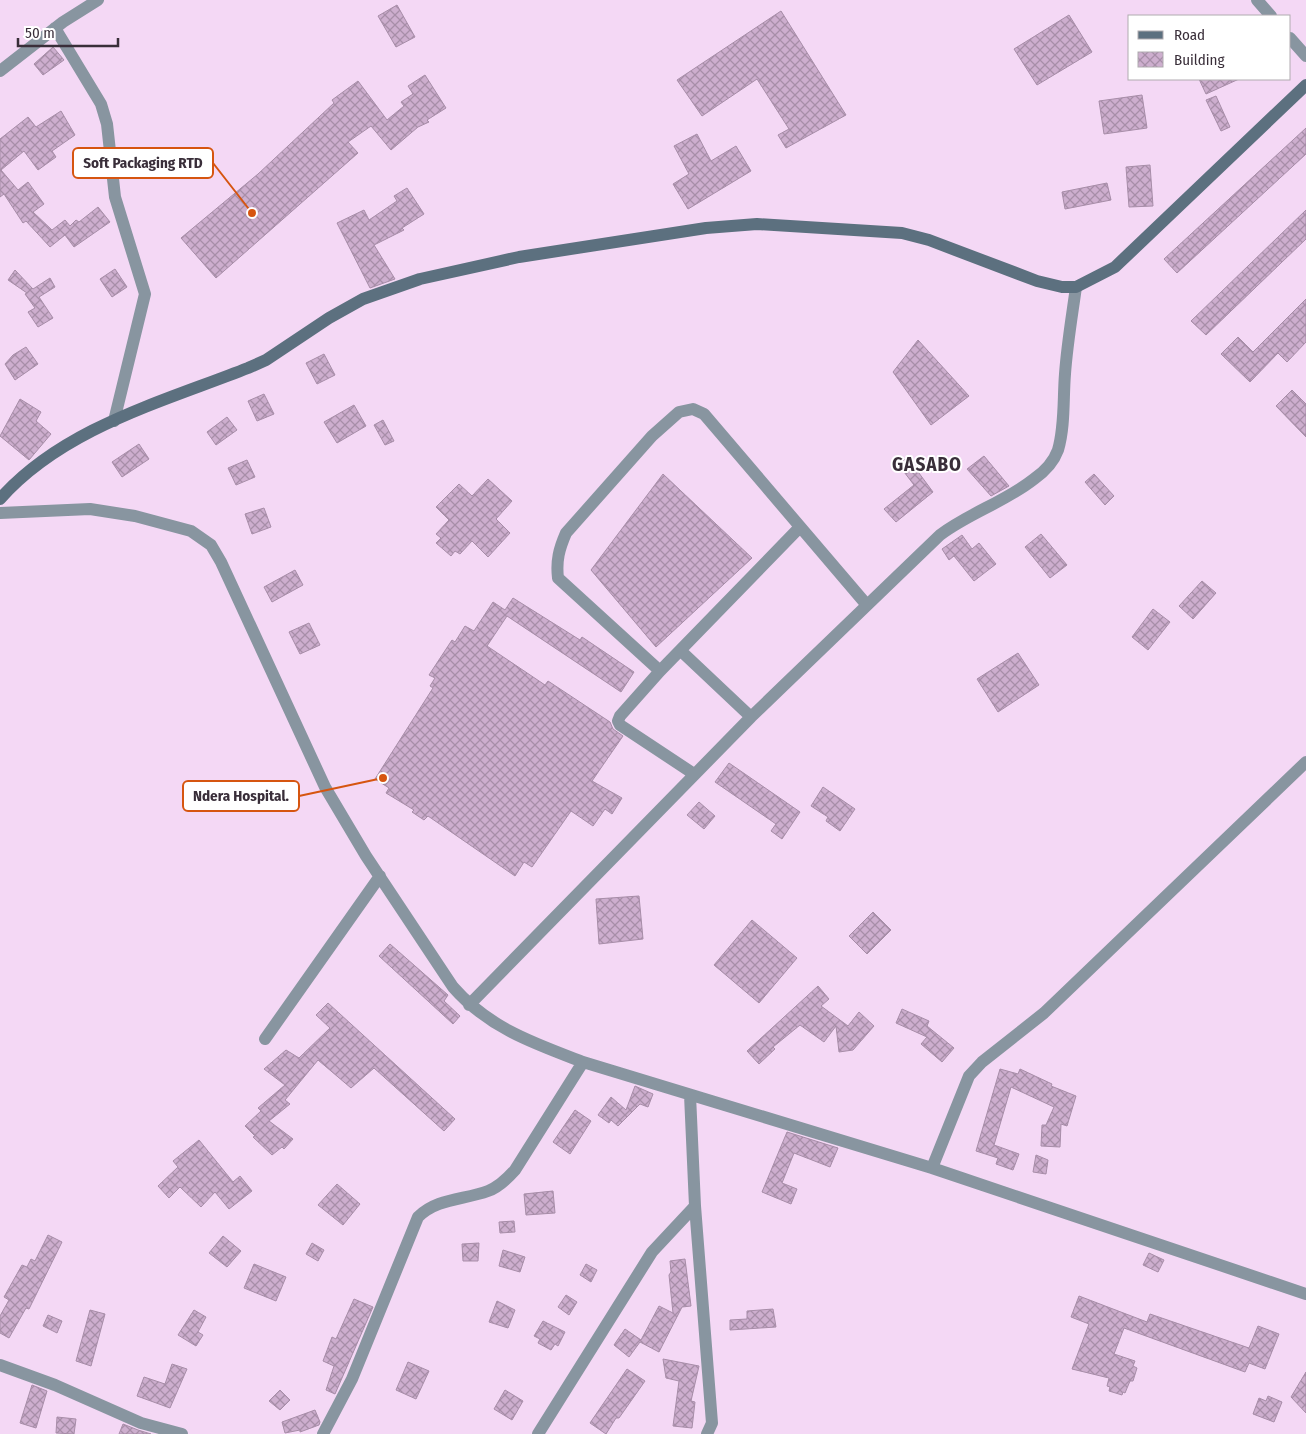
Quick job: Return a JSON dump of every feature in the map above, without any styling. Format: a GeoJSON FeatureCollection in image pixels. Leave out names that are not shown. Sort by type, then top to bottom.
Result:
{"type":"FeatureCollection","features":[{"type":"Feature","properties":{"kind":"main road"},"geometry":{"type":"LineString","coordinates":[[0,499],[41,460],[94,429],[248,368],[272,356],[328,318],[363,299],[420,279],[519,258],[706,228],[757,224],[902,233],[952,248],[1037,281],[1062,287],[1076,287],[1115,266],[1306,85]]}},
{"type":"Feature","properties":{"kind":"street"},"geometry":{"type":"LineString","coordinates":[[0,71],[55,28],[98,0]]}},
{"type":"Feature","properties":{"kind":"street"},"geometry":{"type":"LineString","coordinates":[[1257,0],[1270,15]]}},
{"type":"Feature","properties":{"kind":"street"},"geometry":{"type":"LineString","coordinates":[[55,28],[101,104],[108,124],[115,197],[145,294],[114,421]]}},
{"type":"Feature","properties":{"kind":"street"},"geometry":{"type":"LineString","coordinates":[[1291,39],[1306,56]]}},
{"type":"Feature","properties":{"kind":"street"},"geometry":{"type":"LineString","coordinates":[[469,1006],[694,774],[866,604],[940,535],[960,520],[985,510],[1022,488],[1050,464],[1058,450],[1061,432],[1066,357],[1076,287]]}},
{"type":"Feature","properties":{"kind":"street"},"geometry":{"type":"LineString","coordinates":[[660,671],[558,578],[556,563],[566,533],[652,436],[679,412],[693,409],[704,414],[866,604]]}},
{"type":"Feature","properties":{"kind":"street"},"geometry":{"type":"LineString","coordinates":[[0,513],[90,509],[135,516],[191,531],[211,546],[221,562],[325,787],[380,876],[453,986],[469,1006],[484,1017],[530,1042],[583,1062],[932,1168],[1306,1294]]}},
{"type":"Feature","properties":{"kind":"street"},"geometry":{"type":"LineString","coordinates":[[694,774],[620,725],[618,721],[660,671],[800,527]]}},
{"type":"Feature","properties":{"kind":"street"},"geometry":{"type":"LineString","coordinates":[[681,651],[751,717]]}},
{"type":"Feature","properties":{"kind":"street"},"geometry":{"type":"LineString","coordinates":[[932,1168],[969,1076],[982,1062],[1044,1014],[1306,762]]}},
{"type":"Feature","properties":{"kind":"street"},"geometry":{"type":"LineString","coordinates":[[265,1039],[380,876]]}},
{"type":"Feature","properties":{"kind":"street"},"geometry":{"type":"LineString","coordinates":[[323,1434],[352,1379],[418,1217],[432,1205],[488,1191],[502,1184],[516,1170],[583,1062]]}},
{"type":"Feature","properties":{"kind":"street"},"geometry":{"type":"LineString","coordinates":[[690,1095],[695,1206],[712,1423],[707,1434]]}},
{"type":"Feature","properties":{"kind":"street"},"geometry":{"type":"LineString","coordinates":[[538,1434],[652,1252],[695,1206]]}},
{"type":"Feature","properties":{"kind":"street"},"geometry":{"type":"LineString","coordinates":[[0,1365],[55,1385],[141,1422],[182,1434]]}},
{"type":"Feature","properties":{"kind":"building"},"geometry":{"type":"Polygon","coordinates":[[[397,5],[415,37],[396,47],[378,16],[397,5]]]}},
{"type":"Feature","properties":{"kind":"building"},"geometry":{"type":"Polygon","coordinates":[[[781,11],[846,115],[786,148],[778,135],[789,129],[757,79],[702,116],[677,80],[781,11]]]}},
{"type":"Feature","properties":{"kind":"building"},"geometry":{"type":"Polygon","coordinates":[[[1069,15],[1092,52],[1037,85],[1014,49],[1069,15]]]}},
{"type":"Feature","properties":{"kind":"building"},"geometry":{"type":"Polygon","coordinates":[[[53,47],[64,60],[43,75],[34,64],[53,47]]]}},
{"type":"Feature","properties":{"kind":"building"},"geometry":{"type":"Polygon","coordinates":[[[425,75],[446,108],[427,120],[429,122],[418,127],[391,150],[371,126],[348,142],[358,153],[216,278],[181,238],[258,174],[334,103],[332,100],[358,81],[387,120],[404,106],[401,102],[413,94],[408,86],[425,75]]]}},
{"type":"Feature","properties":{"kind":"building"},"geometry":{"type":"Polygon","coordinates":[[[1199,80],[1237,80],[1206,94],[1199,80]]]}},
{"type":"Feature","properties":{"kind":"building"},"geometry":{"type":"Polygon","coordinates":[[[1142,95],[1147,128],[1104,134],[1099,101],[1142,95]]]}},
{"type":"Feature","properties":{"kind":"building"},"geometry":{"type":"Polygon","coordinates":[[[1216,96],[1230,127],[1221,131],[1206,100],[1216,96]]]}},
{"type":"Feature","properties":{"kind":"building"},"geometry":{"type":"Polygon","coordinates":[[[61,111],[75,135],[52,151],[56,157],[38,170],[24,151],[1,170],[18,190],[28,182],[44,204],[33,212],[52,230],[65,220],[70,226],[76,220],[79,222],[98,207],[110,222],[74,247],[65,235],[50,247],[26,221],[23,223],[4,194],[0,197],[0,139],[28,117],[36,127],[61,111]]]}},
{"type":"Feature","properties":{"kind":"building"},"geometry":{"type":"Polygon","coordinates":[[[1306,128],[1306,154],[1177,273],[1164,259],[1306,128]]]}},
{"type":"Feature","properties":{"kind":"building"},"geometry":{"type":"Polygon","coordinates":[[[697,134],[711,161],[736,146],[751,171],[688,209],[673,184],[689,174],[674,146],[697,134]]]}},
{"type":"Feature","properties":{"kind":"building"},"geometry":{"type":"Polygon","coordinates":[[[1150,165],[1153,206],[1129,207],[1126,167],[1150,165]]]}},
{"type":"Feature","properties":{"kind":"building"},"geometry":{"type":"Polygon","coordinates":[[[1107,183],[1111,200],[1065,209],[1062,192],[1107,183]]]}},
{"type":"Feature","properties":{"kind":"building"},"geometry":{"type":"Polygon","coordinates":[[[407,188],[424,214],[402,228],[404,230],[374,245],[395,279],[370,288],[337,223],[364,210],[369,220],[397,201],[394,196],[407,188]]]}},
{"type":"Feature","properties":{"kind":"building"},"geometry":{"type":"Polygon","coordinates":[[[1306,210],[1306,239],[1206,335],[1191,321],[1306,210]]]}},
{"type":"Feature","properties":{"kind":"building"},"geometry":{"type":"Polygon","coordinates":[[[115,269],[127,287],[112,297],[100,279],[115,269]]]}},
{"type":"Feature","properties":{"kind":"building"},"geometry":{"type":"Polygon","coordinates":[[[15,270],[33,289],[50,278],[55,287],[39,297],[53,318],[38,327],[28,312],[35,308],[25,294],[27,293],[8,280],[15,270]]]}},
{"type":"Feature","properties":{"kind":"building"},"geometry":{"type":"Polygon","coordinates":[[[1306,299],[1306,342],[1287,362],[1278,353],[1250,382],[1221,354],[1238,337],[1253,352],[1306,299]]]}},
{"type":"Feature","properties":{"kind":"building"},"geometry":{"type":"Polygon","coordinates":[[[918,340],[969,396],[931,425],[893,372],[918,340]]]}},
{"type":"Feature","properties":{"kind":"building"},"geometry":{"type":"Polygon","coordinates":[[[26,347],[38,364],[15,380],[5,364],[13,355],[26,347]]]}},
{"type":"Feature","properties":{"kind":"building"},"geometry":{"type":"Polygon","coordinates":[[[324,354],[335,375],[317,384],[306,363],[324,354]]]}},
{"type":"Feature","properties":{"kind":"building"},"geometry":{"type":"Polygon","coordinates":[[[1292,390],[1306,404],[1306,437],[1276,406],[1292,390]]]}},
{"type":"Feature","properties":{"kind":"building"},"geometry":{"type":"Polygon","coordinates":[[[264,394],[274,414],[257,421],[248,401],[264,394]]]}},
{"type":"Feature","properties":{"kind":"building"},"geometry":{"type":"Polygon","coordinates":[[[20,399],[41,412],[36,421],[51,434],[29,460],[0,436],[20,399]]]}},
{"type":"Feature","properties":{"kind":"building"},"geometry":{"type":"Polygon","coordinates":[[[354,405],[366,426],[337,443],[324,422],[354,405]]]}},
{"type":"Feature","properties":{"kind":"building"},"geometry":{"type":"Polygon","coordinates":[[[227,417],[237,430],[216,445],[207,432],[227,417]]]}},
{"type":"Feature","properties":{"kind":"building"},"geometry":{"type":"Polygon","coordinates":[[[383,420],[394,441],[385,445],[374,425],[383,420]]]}},
{"type":"Feature","properties":{"kind":"building"},"geometry":{"type":"Polygon","coordinates":[[[139,444],[149,459],[122,477],[112,462],[139,444]]]}},
{"type":"Feature","properties":{"kind":"building"},"geometry":{"type":"Polygon","coordinates":[[[984,456],[1009,486],[991,496],[967,469],[984,456]]]}},
{"type":"Feature","properties":{"kind":"building"},"geometry":{"type":"Polygon","coordinates":[[[905,459],[911,466],[913,465],[933,492],[896,522],[884,509],[914,485],[898,464],[905,459]]]}},
{"type":"Feature","properties":{"kind":"building"},"geometry":{"type":"Polygon","coordinates":[[[247,460],[255,477],[236,485],[228,468],[247,460]]]}},
{"type":"Feature","properties":{"kind":"building"},"geometry":{"type":"Polygon","coordinates":[[[663,474],[752,558],[656,647],[591,570],[663,474]]]}},
{"type":"Feature","properties":{"kind":"building"},"geometry":{"type":"Polygon","coordinates":[[[1094,474],[1114,496],[1105,505],[1085,482],[1094,474]]]}},
{"type":"Feature","properties":{"kind":"building"},"geometry":{"type":"Polygon","coordinates":[[[488,479],[512,501],[496,519],[510,533],[488,557],[472,541],[460,554],[455,551],[451,556],[436,543],[441,538],[436,534],[449,520],[436,507],[459,484],[472,496],[488,479]]]}},
{"type":"Feature","properties":{"kind":"building"},"geometry":{"type":"Polygon","coordinates":[[[264,508],[271,527],[252,534],[245,514],[264,508]]]}},
{"type":"Feature","properties":{"kind":"building"},"geometry":{"type":"Polygon","coordinates":[[[1041,534],[1067,565],[1050,578],[1025,547],[1041,534]]]}},
{"type":"Feature","properties":{"kind":"building"},"geometry":{"type":"Polygon","coordinates":[[[962,535],[972,549],[979,543],[996,564],[974,581],[954,556],[949,560],[942,549],[962,535]]]}},
{"type":"Feature","properties":{"kind":"building"},"geometry":{"type":"Polygon","coordinates":[[[295,570],[303,585],[272,602],[264,587],[295,570]]]}},
{"type":"Feature","properties":{"kind":"building"},"geometry":{"type":"Polygon","coordinates":[[[1202,581],[1216,593],[1193,619],[1179,606],[1202,581]]]}},
{"type":"Feature","properties":{"kind":"building"},"geometry":{"type":"Polygon","coordinates":[[[513,598],[580,640],[582,637],[634,672],[621,692],[507,616],[487,646],[545,685],[548,681],[610,722],[613,729],[623,736],[592,781],[622,798],[612,814],[605,809],[593,826],[571,811],[532,867],[524,862],[515,876],[428,816],[424,820],[412,812],[414,810],[386,793],[389,788],[375,779],[433,688],[430,686],[435,678],[429,675],[452,640],[455,642],[465,626],[474,631],[493,602],[505,610],[513,598]]]}},
{"type":"Feature","properties":{"kind":"building"},"geometry":{"type":"Polygon","coordinates":[[[1153,609],[1170,622],[1148,650],[1132,637],[1153,609]]]}},
{"type":"Feature","properties":{"kind":"building"},"geometry":{"type":"Polygon","coordinates":[[[309,623],[320,645],[300,654],[289,632],[309,623]]]}},
{"type":"Feature","properties":{"kind":"building"},"geometry":{"type":"Polygon","coordinates":[[[1018,653],[1039,685],[998,712],[977,679],[1018,653]]]}},
{"type":"Feature","properties":{"kind":"building"},"geometry":{"type":"Polygon","coordinates":[[[729,763],[800,812],[782,839],[771,831],[776,824],[715,782],[729,763]]]}},
{"type":"Feature","properties":{"kind":"building"},"geometry":{"type":"Polygon","coordinates":[[[823,787],[855,809],[840,831],[826,821],[828,817],[811,806],[823,787]]]}},
{"type":"Feature","properties":{"kind":"building"},"geometry":{"type":"Polygon","coordinates":[[[699,802],[715,816],[704,829],[687,815],[699,802]]]}},
{"type":"Feature","properties":{"kind":"building"},"geometry":{"type":"Polygon","coordinates":[[[639,896],[643,939],[599,944],[596,899],[639,896]]]}},
{"type":"Feature","properties":{"kind":"building"},"geometry":{"type":"Polygon","coordinates":[[[873,912],[891,930],[867,954],[849,936],[873,912]]]}},
{"type":"Feature","properties":{"kind":"building"},"geometry":{"type":"Polygon","coordinates":[[[752,920],[797,958],[759,1003],[714,965],[752,920]]]}},
{"type":"Feature","properties":{"kind":"building"},"geometry":{"type":"Polygon","coordinates":[[[390,944],[448,995],[444,1001],[460,1016],[453,1024],[379,956],[390,944]]]}},
{"type":"Feature","properties":{"kind":"building"},"geometry":{"type":"Polygon","coordinates":[[[818,986],[829,999],[821,1006],[848,1026],[859,1012],[874,1026],[853,1050],[839,1052],[836,1026],[824,1042],[800,1025],[773,1047],[775,1049],[759,1064],[747,1051],[818,986]]]}},
{"type":"Feature","properties":{"kind":"building"},"geometry":{"type":"Polygon","coordinates":[[[328,1003],[455,1119],[444,1131],[374,1068],[351,1088],[318,1060],[285,1100],[290,1104],[269,1121],[293,1139],[284,1149],[282,1147],[272,1155],[253,1137],[255,1136],[245,1126],[261,1111],[258,1108],[285,1085],[264,1069],[286,1050],[299,1058],[330,1028],[316,1015],[328,1003]]]}},
{"type":"Feature","properties":{"kind":"building"},"geometry":{"type":"Polygon","coordinates":[[[902,1009],[929,1021],[927,1026],[954,1048],[942,1062],[921,1044],[927,1037],[896,1023],[902,1009]]]}},
{"type":"Feature","properties":{"kind":"building"},"geometry":{"type":"Polygon","coordinates":[[[1000,1069],[1018,1074],[1020,1069],[1052,1084],[1051,1086],[1076,1096],[1067,1126],[1061,1124],[1060,1147],[1041,1146],[1042,1125],[1046,1125],[1054,1107],[1011,1087],[994,1145],[1019,1154],[1013,1170],[996,1164],[998,1158],[976,1151],[1000,1069]]]}},
{"type":"Feature","properties":{"kind":"building"},"geometry":{"type":"Polygon","coordinates":[[[635,1086],[653,1094],[648,1107],[640,1104],[618,1126],[611,1120],[609,1123],[598,1115],[611,1097],[626,1110],[635,1086]]]}},
{"type":"Feature","properties":{"kind":"building"},"geometry":{"type":"Polygon","coordinates":[[[575,1110],[591,1121],[570,1154],[553,1142],[575,1110]]]}},
{"type":"Feature","properties":{"kind":"building"},"geometry":{"type":"Polygon","coordinates":[[[787,1132],[838,1148],[830,1167],[794,1153],[782,1183],[797,1189],[791,1204],[762,1192],[787,1132]]]}},
{"type":"Feature","properties":{"kind":"building"},"geometry":{"type":"Polygon","coordinates":[[[199,1140],[233,1182],[240,1176],[252,1191],[229,1209],[215,1192],[201,1207],[180,1187],[169,1198],[158,1186],[178,1167],[173,1161],[199,1140]]]}},
{"type":"Feature","properties":{"kind":"building"},"geometry":{"type":"Polygon","coordinates":[[[1036,1155],[1048,1160],[1046,1174],[1033,1172],[1036,1155]]]}},
{"type":"Feature","properties":{"kind":"building"},"geometry":{"type":"Polygon","coordinates":[[[337,1184],[360,1204],[343,1225],[318,1205],[337,1184]]]}},
{"type":"Feature","properties":{"kind":"building"},"geometry":{"type":"Polygon","coordinates":[[[553,1191],[555,1213],[526,1215],[524,1194],[553,1191]]]}},
{"type":"Feature","properties":{"kind":"building"},"geometry":{"type":"Polygon","coordinates":[[[514,1221],[515,1232],[500,1233],[499,1222],[514,1221]]]}},
{"type":"Feature","properties":{"kind":"building"},"geometry":{"type":"Polygon","coordinates":[[[48,1235],[62,1242],[29,1309],[26,1308],[9,1338],[0,1333],[0,1316],[9,1300],[4,1297],[22,1265],[27,1267],[31,1259],[35,1261],[48,1235]]]}},
{"type":"Feature","properties":{"kind":"building"},"geometry":{"type":"Polygon","coordinates":[[[223,1236],[241,1251],[227,1267],[209,1253],[223,1236]]]}},
{"type":"Feature","properties":{"kind":"building"},"geometry":{"type":"Polygon","coordinates":[[[312,1243],[324,1250],[318,1261],[306,1254],[312,1243]]]}},
{"type":"Feature","properties":{"kind":"building"},"geometry":{"type":"Polygon","coordinates":[[[479,1243],[478,1261],[463,1261],[462,1244],[479,1243]]]}},
{"type":"Feature","properties":{"kind":"building"},"geometry":{"type":"Polygon","coordinates":[[[503,1250],[525,1257],[520,1272],[499,1266],[503,1250]]]}},
{"type":"Feature","properties":{"kind":"building"},"geometry":{"type":"Polygon","coordinates":[[[1149,1253],[1164,1260],[1158,1272],[1143,1265],[1149,1253]]]}},
{"type":"Feature","properties":{"kind":"building"},"geometry":{"type":"Polygon","coordinates":[[[685,1259],[691,1306],[682,1307],[659,1352],[640,1342],[629,1357],[614,1345],[625,1329],[641,1340],[659,1306],[673,1313],[669,1275],[671,1272],[670,1261],[685,1259]]]}},
{"type":"Feature","properties":{"kind":"building"},"geometry":{"type":"Polygon","coordinates":[[[254,1264],[286,1277],[276,1301],[244,1288],[254,1264]]]}},
{"type":"Feature","properties":{"kind":"building"},"geometry":{"type":"Polygon","coordinates":[[[586,1264],[597,1270],[591,1282],[580,1275],[586,1264]]]}},
{"type":"Feature","properties":{"kind":"building"},"geometry":{"type":"Polygon","coordinates":[[[566,1295],[577,1302],[569,1315],[558,1307],[566,1295]]]}},
{"type":"Feature","properties":{"kind":"building"},"geometry":{"type":"Polygon","coordinates":[[[1079,1296],[1147,1322],[1150,1314],[1249,1348],[1258,1326],[1279,1334],[1265,1369],[1249,1363],[1245,1372],[1124,1328],[1114,1354],[1135,1361],[1133,1366],[1137,1368],[1133,1381],[1130,1381],[1125,1393],[1123,1392],[1122,1395],[1109,1391],[1110,1387],[1107,1386],[1109,1378],[1072,1369],[1089,1324],[1071,1317],[1079,1296]]]}},
{"type":"Feature","properties":{"kind":"building"},"geometry":{"type":"Polygon","coordinates":[[[354,1299],[373,1307],[335,1394],[326,1390],[334,1366],[323,1361],[332,1337],[336,1339],[354,1299]]]}},
{"type":"Feature","properties":{"kind":"building"},"geometry":{"type":"Polygon","coordinates":[[[497,1301],[515,1310],[508,1328],[489,1322],[497,1301]]]}},
{"type":"Feature","properties":{"kind":"building"},"geometry":{"type":"Polygon","coordinates":[[[773,1309],[776,1327],[730,1330],[730,1320],[747,1319],[747,1311],[773,1309]]]}},
{"type":"Feature","properties":{"kind":"building"},"geometry":{"type":"Polygon","coordinates":[[[90,1310],[105,1314],[91,1366],[76,1361],[90,1310]]]}},
{"type":"Feature","properties":{"kind":"building"},"geometry":{"type":"Polygon","coordinates":[[[194,1310],[206,1317],[198,1332],[203,1335],[196,1346],[178,1335],[194,1310]]]}},
{"type":"Feature","properties":{"kind":"building"},"geometry":{"type":"Polygon","coordinates":[[[48,1315],[62,1321],[57,1333],[43,1326],[48,1315]]]}},
{"type":"Feature","properties":{"kind":"building"},"geometry":{"type":"Polygon","coordinates":[[[543,1321],[565,1332],[558,1346],[555,1344],[551,1350],[538,1343],[540,1339],[534,1336],[543,1321]]]}},
{"type":"Feature","properties":{"kind":"building"},"geometry":{"type":"Polygon","coordinates":[[[663,1359],[699,1366],[691,1401],[695,1402],[692,1428],[673,1426],[679,1381],[666,1378],[663,1359]]]}},
{"type":"Feature","properties":{"kind":"building"},"geometry":{"type":"Polygon","coordinates":[[[408,1362],[429,1371],[416,1399],[396,1390],[408,1362]]]}},
{"type":"Feature","properties":{"kind":"building"},"geometry":{"type":"Polygon","coordinates":[[[172,1364],[187,1369],[170,1408],[137,1396],[144,1377],[165,1384],[172,1364]]]}},
{"type":"Feature","properties":{"kind":"building"},"geometry":{"type":"Polygon","coordinates":[[[627,1369],[645,1381],[606,1434],[590,1423],[627,1369]]]}},
{"type":"Feature","properties":{"kind":"building"},"geometry":{"type":"Polygon","coordinates":[[[1306,1372],[1306,1413],[1291,1397],[1306,1372]]]}},
{"type":"Feature","properties":{"kind":"building"},"geometry":{"type":"Polygon","coordinates":[[[32,1385],[47,1391],[36,1428],[20,1423],[32,1385]]]}},
{"type":"Feature","properties":{"kind":"building"},"geometry":{"type":"Polygon","coordinates":[[[280,1390],[290,1400],[280,1410],[269,1401],[280,1390]]]}},
{"type":"Feature","properties":{"kind":"building"},"geometry":{"type":"Polygon","coordinates":[[[505,1390],[523,1401],[512,1420],[494,1409],[505,1390]]]}},
{"type":"Feature","properties":{"kind":"building"},"geometry":{"type":"Polygon","coordinates":[[[1268,1396],[1282,1402],[1274,1422],[1253,1414],[1259,1398],[1266,1401],[1268,1396]]]}},
{"type":"Feature","properties":{"kind":"building"},"geometry":{"type":"Polygon","coordinates":[[[315,1410],[320,1422],[319,1425],[300,1432],[300,1430],[285,1433],[282,1422],[315,1410]]]}},
{"type":"Feature","properties":{"kind":"building"},"geometry":{"type":"Polygon","coordinates":[[[57,1417],[76,1419],[74,1434],[56,1433],[57,1417]]]}},
{"type":"Feature","properties":{"kind":"building"},"geometry":{"type":"Polygon","coordinates":[[[123,1424],[138,1430],[151,1434],[119,1434],[123,1424]]]}},
{"type":"Feature","properties":{"kind":"place","name":"Soft Packaging RTD"},"geometry":{"type":"Point","coordinates":[252,213]}},
{"type":"Feature","properties":{"kind":"place","name":"Ndera Hospital."},"geometry":{"type":"Point","coordinates":[383,778]}},
{"type":"Feature","properties":{"kind":"district","name":"GASABO"},"geometry":{"type":"Point","coordinates":[927,464]}}]}
